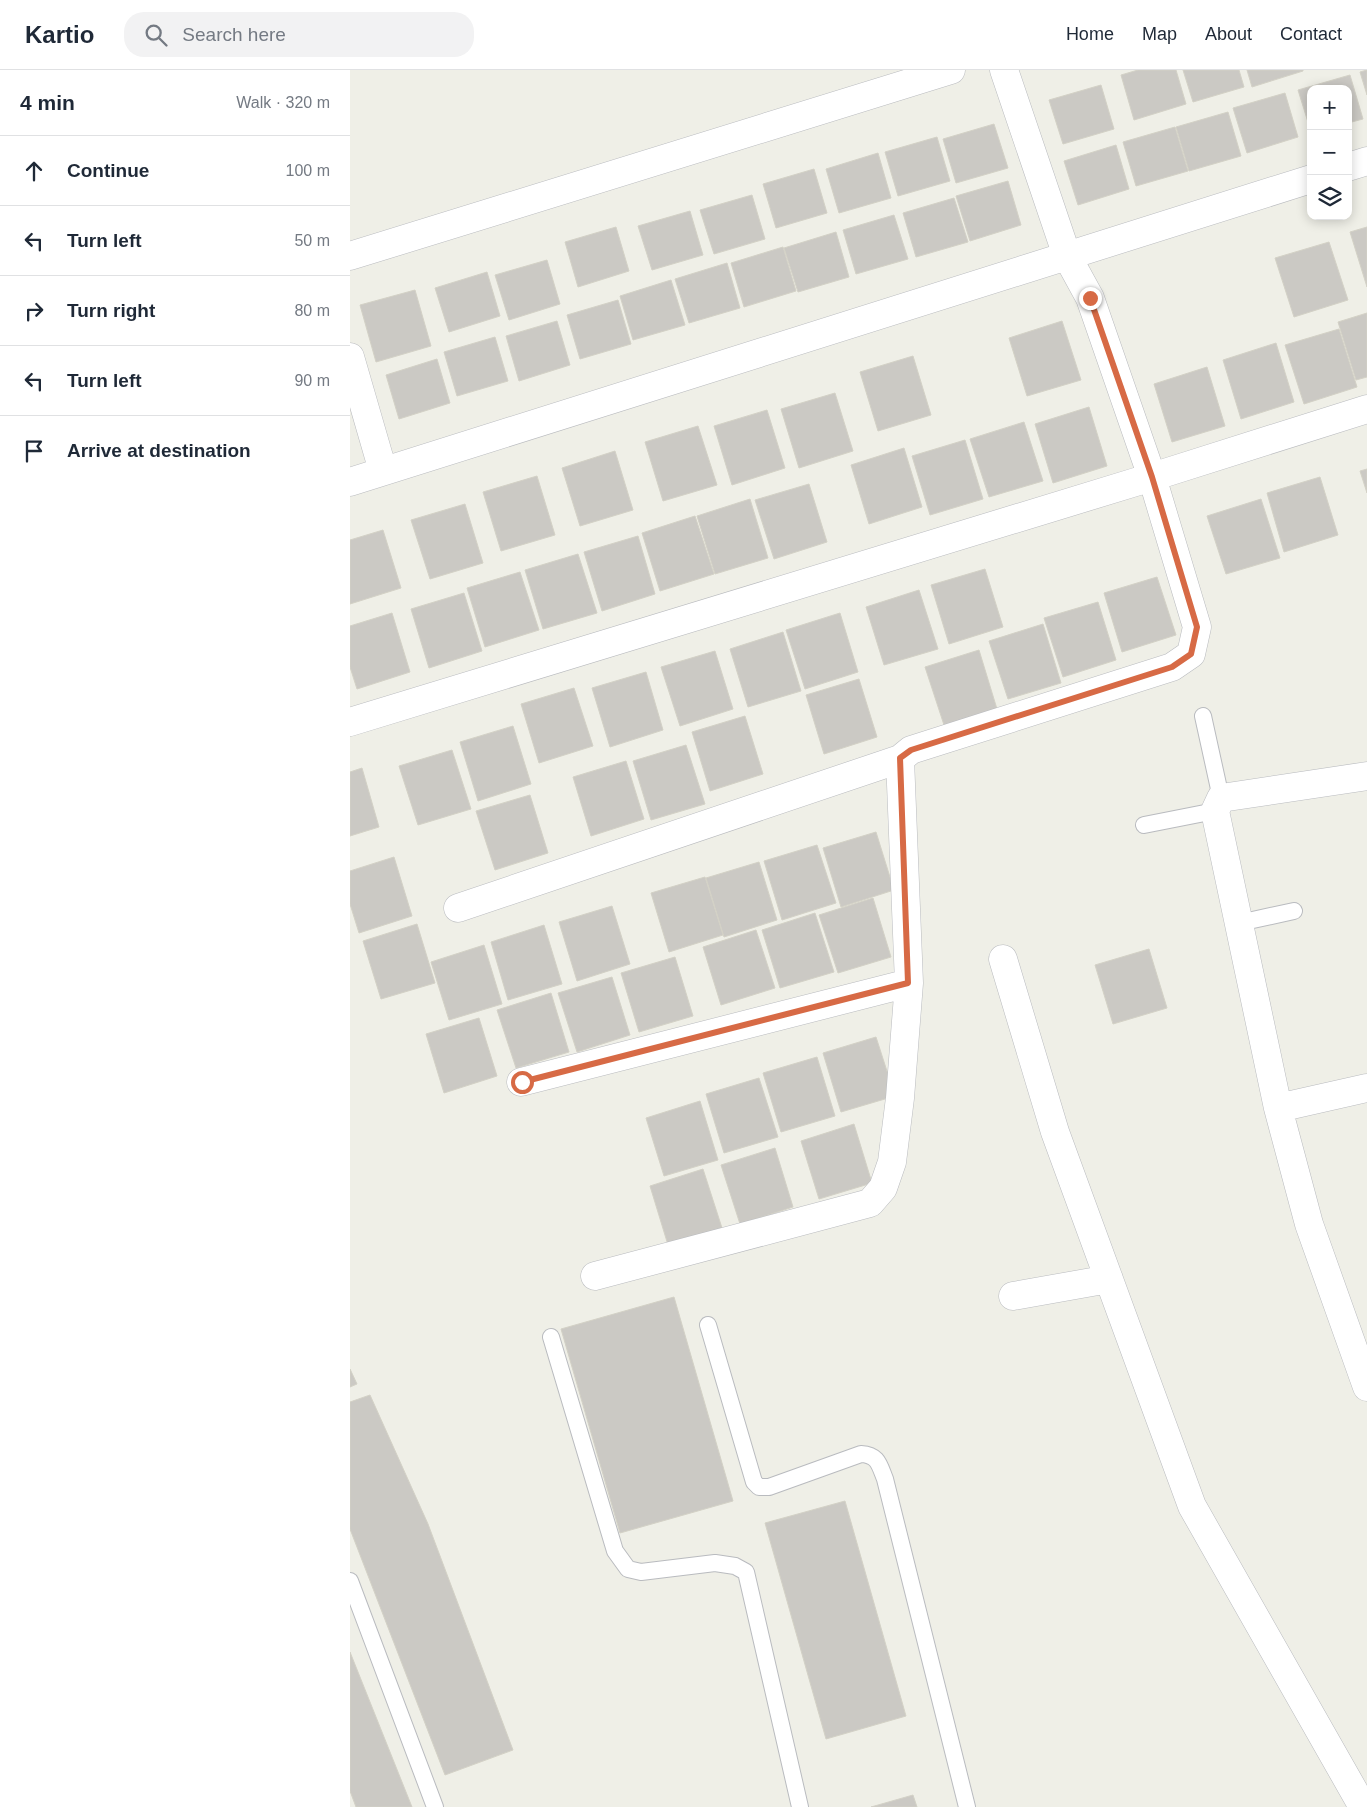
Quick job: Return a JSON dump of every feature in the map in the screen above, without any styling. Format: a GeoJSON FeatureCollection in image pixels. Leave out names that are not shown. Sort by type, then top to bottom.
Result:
{"type":"FeatureCollection","features":[{"type":"Feature","properties":{"kind":"street"},"geometry":{"type":"LineString","coordinates":[[350,256],[951,70]]}},
{"type":"Feature","properties":{"kind":"street"},"geometry":{"type":"LineString","coordinates":[[458,908],[900,758],[911,750],[1172,667],[1191,654],[1197,627],[1152,477],[1090,298],[1067,256],[1004,70]]}},
{"type":"Feature","properties":{"kind":"street"},"geometry":{"type":"LineString","coordinates":[[1352,166],[1367,161]]}},
{"type":"Feature","properties":{"kind":"street"},"geometry":{"type":"LineString","coordinates":[[350,482],[1307,180]]}},
{"type":"Feature","properties":{"kind":"street"},"geometry":{"type":"LineString","coordinates":[[350,357],[384,471]]}},
{"type":"Feature","properties":{"kind":"street"},"geometry":{"type":"LineString","coordinates":[[350,722],[1152,477],[1367,409]]}},
{"type":"Feature","properties":{"kind":"street"},"geometry":{"type":"LineString","coordinates":[[595,1276],[870,1203],[884,1188],[892,1162],[900,1098],[908,983],[900,758]]}},
{"type":"Feature","properties":{"kind":"street"},"geometry":{"type":"LineString","coordinates":[[1367,776],[1218,805],[1239,923],[1278,1108],[1309,1224],[1360,1345],[1367,1387]]}},
{"type":"Feature","properties":{"kind":"street"},"geometry":{"type":"LineString","coordinates":[[1003,959],[1055,1132],[1192,1506],[1363,1807]]}},
{"type":"Feature","properties":{"kind":"street"},"geometry":{"type":"LineString","coordinates":[[522,1082],[908,983]]}},
{"type":"Feature","properties":{"kind":"street"},"geometry":{"type":"LineString","coordinates":[[1278,1108],[1367,1088]]}},
{"type":"Feature","properties":{"kind":"street"},"geometry":{"type":"LineString","coordinates":[[1013,1296],[1109,1279]]}},
{"type":"Feature","properties":{"kind":"lane"},"geometry":{"type":"LineString","coordinates":[[1144,825],[1218,805],[1203,716]]}},
{"type":"Feature","properties":{"kind":"lane"},"geometry":{"type":"LineString","coordinates":[[1239,923],[1294,911]]}},
{"type":"Feature","properties":{"kind":"lane"},"geometry":{"type":"LineString","coordinates":[[708,1325],[754,1482],[759,1487],[769,1487],[861,1454],[870,1455],[878,1462],[885,1479],[967,1807]]}},
{"type":"Feature","properties":{"kind":"lane"},"geometry":{"type":"LineString","coordinates":[[551,1337],[615,1552],[628,1569],[641,1572],[715,1563],[735,1566],[746,1572],[800,1807]]}},
{"type":"Feature","properties":{"kind":"lane"},"geometry":{"type":"LineString","coordinates":[[350,1581],[435,1807]]}},
{"type":"Feature","properties":{"kind":"building"},"geometry":{"type":"Polygon","coordinates":[[[1138,70],[1176,70],[1186,104],[1134,120],[1121,75],[1138,70]]]}},
{"type":"Feature","properties":{"kind":"building"},"geometry":{"type":"Polygon","coordinates":[[[1183,70],[1239,70],[1244,87],[1193,102],[1183,70]]]}},
{"type":"Feature","properties":{"kind":"building"},"geometry":{"type":"Polygon","coordinates":[[[1247,70],[1303,70],[1303,71],[1252,87],[1247,70]]]}},
{"type":"Feature","properties":{"kind":"building"},"geometry":{"type":"Polygon","coordinates":[[[1367,70],[1367,95],[1360,72],[1367,70]]]}},
{"type":"Feature","properties":{"kind":"building"},"geometry":{"type":"Polygon","coordinates":[[[1350,75],[1363,119],[1352,122],[1352,85],[1315,85],[1350,75]]]}},
{"type":"Feature","properties":{"kind":"building"},"geometry":{"type":"Polygon","coordinates":[[[1101,85],[1114,129],[1063,144],[1049,100],[1101,85]]]}},
{"type":"Feature","properties":{"kind":"building"},"geometry":{"type":"Polygon","coordinates":[[[1307,87],[1307,119],[1298,90],[1307,87]]]}},
{"type":"Feature","properties":{"kind":"building"},"geometry":{"type":"Polygon","coordinates":[[[1285,93],[1298,137],[1247,153],[1233,108],[1285,93]]]}},
{"type":"Feature","properties":{"kind":"building"},"geometry":{"type":"Polygon","coordinates":[[[1228,112],[1241,156],[1189,171],[1176,127],[1228,112]]]}},
{"type":"Feature","properties":{"kind":"building"},"geometry":{"type":"Polygon","coordinates":[[[994,124],[1008,168],[956,183],[943,139],[994,124]]]}},
{"type":"Feature","properties":{"kind":"building"},"geometry":{"type":"Polygon","coordinates":[[[1175,127],[1188,171],[1136,186],[1123,142],[1175,127]]]}},
{"type":"Feature","properties":{"kind":"building"},"geometry":{"type":"Polygon","coordinates":[[[937,137],[950,181],[898,196],[885,152],[937,137]]]}},
{"type":"Feature","properties":{"kind":"building"},"geometry":{"type":"Polygon","coordinates":[[[1116,145],[1129,189],[1078,205],[1064,161],[1116,145]]]}},
{"type":"Feature","properties":{"kind":"building"},"geometry":{"type":"Polygon","coordinates":[[[878,153],[891,198],[839,213],[826,169],[878,153]]]}},
{"type":"Feature","properties":{"kind":"building"},"geometry":{"type":"Polygon","coordinates":[[[814,169],[827,213],[776,228],[763,184],[814,169]]]}},
{"type":"Feature","properties":{"kind":"building"},"geometry":{"type":"Polygon","coordinates":[[[1008,181],[1021,225],[970,241],[956,196],[1008,181]]]}},
{"type":"Feature","properties":{"kind":"building"},"geometry":{"type":"Polygon","coordinates":[[[752,195],[765,239],[714,254],[700,210],[752,195]]]}},
{"type":"Feature","properties":{"kind":"building"},"geometry":{"type":"Polygon","coordinates":[[[954,198],[968,242],[916,257],[903,213],[954,198]]]}},
{"type":"Feature","properties":{"kind":"building"},"geometry":{"type":"Polygon","coordinates":[[[690,211],[703,255],[652,270],[638,226],[690,211]]]}},
{"type":"Feature","properties":{"kind":"building"},"geometry":{"type":"Polygon","coordinates":[[[894,215],[908,259],[856,274],[843,230],[894,215]]]}},
{"type":"Feature","properties":{"kind":"building"},"geometry":{"type":"Polygon","coordinates":[[[616,227],[629,271],[578,287],[565,242],[616,227]]]}},
{"type":"Feature","properties":{"kind":"building"},"geometry":{"type":"Polygon","coordinates":[[[1367,227],[1367,287],[1350,232],[1367,227]]]}},
{"type":"Feature","properties":{"kind":"building"},"geometry":{"type":"Polygon","coordinates":[[[836,232],[849,277],[798,292],[784,248],[836,232]]]}},
{"type":"Feature","properties":{"kind":"building"},"geometry":{"type":"Polygon","coordinates":[[[1329,242],[1348,300],[1294,317],[1275,258],[1329,242]]]}},
{"type":"Feature","properties":{"kind":"building"},"geometry":{"type":"Polygon","coordinates":[[[783,247],[796,291],[744,307],[731,263],[783,247]]]}},
{"type":"Feature","properties":{"kind":"building"},"geometry":{"type":"Polygon","coordinates":[[[547,260],[560,304],[509,320],[495,275],[547,260]]]}},
{"type":"Feature","properties":{"kind":"building"},"geometry":{"type":"Polygon","coordinates":[[[727,263],[740,308],[689,323],[675,279],[727,263]]]}},
{"type":"Feature","properties":{"kind":"building"},"geometry":{"type":"Polygon","coordinates":[[[487,272],[500,316],[449,332],[435,288],[487,272]]]}},
{"type":"Feature","properties":{"kind":"building"},"geometry":{"type":"Polygon","coordinates":[[[671,280],[685,325],[633,340],[620,296],[671,280]]]}},
{"type":"Feature","properties":{"kind":"building"},"geometry":{"type":"Polygon","coordinates":[[[415,290],[431,346],[376,362],[360,305],[415,290]]]}},
{"type":"Feature","properties":{"kind":"building"},"geometry":{"type":"Polygon","coordinates":[[[618,300],[631,344],[580,359],[567,315],[618,300]]]}},
{"type":"Feature","properties":{"kind":"building"},"geometry":{"type":"Polygon","coordinates":[[[1367,313],[1367,377],[1356,380],[1338,322],[1367,313]]]}},
{"type":"Feature","properties":{"kind":"building"},"geometry":{"type":"Polygon","coordinates":[[[557,321],[570,365],[519,381],[506,336],[557,321]]]}},
{"type":"Feature","properties":{"kind":"building"},"geometry":{"type":"Polygon","coordinates":[[[1062,321],[1081,380],[1027,396],[1009,338],[1062,321]]]}},
{"type":"Feature","properties":{"kind":"building"},"geometry":{"type":"Polygon","coordinates":[[[1339,329],[1357,387],[1304,404],[1285,345],[1339,329]]]}},
{"type":"Feature","properties":{"kind":"building"},"geometry":{"type":"Polygon","coordinates":[[[495,337],[508,381],[457,396],[444,352],[495,337]]]}},
{"type":"Feature","properties":{"kind":"building"},"geometry":{"type":"Polygon","coordinates":[[[1276,343],[1294,402],[1241,419],[1223,360],[1276,343]]]}},
{"type":"Feature","properties":{"kind":"building"},"geometry":{"type":"Polygon","coordinates":[[[913,356],[931,415],[878,431],[860,372],[913,356]]]}},
{"type":"Feature","properties":{"kind":"building"},"geometry":{"type":"Polygon","coordinates":[[[437,359],[450,403],[399,419],[386,375],[437,359]]]}},
{"type":"Feature","properties":{"kind":"building"},"geometry":{"type":"Polygon","coordinates":[[[1207,367],[1225,426],[1172,442],[1154,384],[1207,367]]]}},
{"type":"Feature","properties":{"kind":"building"},"geometry":{"type":"Polygon","coordinates":[[[835,393],[853,451],[799,468],[781,409],[835,393]]]}},
{"type":"Feature","properties":{"kind":"building"},"geometry":{"type":"Polygon","coordinates":[[[1089,407],[1107,466],[1053,483],[1035,424],[1089,407]]]}},
{"type":"Feature","properties":{"kind":"building"},"geometry":{"type":"Polygon","coordinates":[[[767,410],[785,468],[732,485],[714,426],[767,410]]]}},
{"type":"Feature","properties":{"kind":"building"},"geometry":{"type":"Polygon","coordinates":[[[1024,422],[1043,481],[989,497],[970,439],[1024,422]]]}},
{"type":"Feature","properties":{"kind":"building"},"geometry":{"type":"Polygon","coordinates":[[[698,426],[717,485],[663,501],[645,442],[698,426]]]}},
{"type":"Feature","properties":{"kind":"building"},"geometry":{"type":"Polygon","coordinates":[[[965,440],[983,499],[930,515],[912,456],[965,440]]]}},
{"type":"Feature","properties":{"kind":"building"},"geometry":{"type":"Polygon","coordinates":[[[904,448],[922,507],[869,524],[851,465],[904,448]]]}},
{"type":"Feature","properties":{"kind":"building"},"geometry":{"type":"Polygon","coordinates":[[[615,451],[633,510],[580,526],[562,468],[615,451]]]}},
{"type":"Feature","properties":{"kind":"building"},"geometry":{"type":"Polygon","coordinates":[[[1367,469],[1367,493],[1360,471],[1367,469]]]}},
{"type":"Feature","properties":{"kind":"building"},"geometry":{"type":"Polygon","coordinates":[[[537,476],[555,535],[501,551],[483,492],[537,476]]]}},
{"type":"Feature","properties":{"kind":"building"},"geometry":{"type":"Polygon","coordinates":[[[1320,477],[1338,535],[1284,552],[1267,493],[1320,477]]]}},
{"type":"Feature","properties":{"kind":"building"},"geometry":{"type":"Polygon","coordinates":[[[809,484],[827,542],[774,559],[755,500],[809,484]]]}},
{"type":"Feature","properties":{"kind":"building"},"geometry":{"type":"Polygon","coordinates":[[[750,499],[768,558],[715,574],[697,516],[750,499]]]}},
{"type":"Feature","properties":{"kind":"building"},"geometry":{"type":"Polygon","coordinates":[[[1261,499],[1280,558],[1226,574],[1207,516],[1261,499]]]}},
{"type":"Feature","properties":{"kind":"building"},"geometry":{"type":"Polygon","coordinates":[[[465,504],[483,563],[430,579],[411,520],[465,504]]]}},
{"type":"Feature","properties":{"kind":"building"},"geometry":{"type":"Polygon","coordinates":[[[695,516],[714,574],[660,591],[642,533],[695,516]]]}},
{"type":"Feature","properties":{"kind":"building"},"geometry":{"type":"Polygon","coordinates":[[[383,530],[401,588],[350,604],[350,540],[383,530]]]}},
{"type":"Feature","properties":{"kind":"building"},"geometry":{"type":"Polygon","coordinates":[[[638,536],[655,594],[602,611],[584,552],[638,536]]]}},
{"type":"Feature","properties":{"kind":"building"},"geometry":{"type":"Polygon","coordinates":[[[578,554],[597,613],[543,629],[525,570],[578,554]]]}},
{"type":"Feature","properties":{"kind":"building"},"geometry":{"type":"Polygon","coordinates":[[[985,569],[1003,627],[949,644],[931,585],[985,569]]]}},
{"type":"Feature","properties":{"kind":"building"},"geometry":{"type":"Polygon","coordinates":[[[520,572],[539,630],[485,647],[467,588],[520,572]]]}},
{"type":"Feature","properties":{"kind":"building"},"geometry":{"type":"Polygon","coordinates":[[[1157,577],[1176,635],[1122,652],[1104,593],[1157,577]]]}},
{"type":"Feature","properties":{"kind":"building"},"geometry":{"type":"Polygon","coordinates":[[[919,590],[938,649],[884,665],[866,607],[919,590]]]}},
{"type":"Feature","properties":{"kind":"building"},"geometry":{"type":"Polygon","coordinates":[[[464,593],[482,651],[429,668],[411,609],[464,593]]]}},
{"type":"Feature","properties":{"kind":"building"},"geometry":{"type":"Polygon","coordinates":[[[1098,602],[1116,660],[1063,677],[1044,618],[1098,602]]]}},
{"type":"Feature","properties":{"kind":"building"},"geometry":{"type":"Polygon","coordinates":[[[392,613],[410,672],[357,689],[350,667],[350,626],[392,613]]]}},
{"type":"Feature","properties":{"kind":"building"},"geometry":{"type":"Polygon","coordinates":[[[840,613],[858,672],[805,689],[786,630],[840,613]]]}},
{"type":"Feature","properties":{"kind":"building"},"geometry":{"type":"Polygon","coordinates":[[[1043,624],[1061,683],[1008,699],[989,641],[1043,624]]]}},
{"type":"Feature","properties":{"kind":"building"},"geometry":{"type":"Polygon","coordinates":[[[783,632],[801,691],[748,707],[730,649],[783,632]]]}},
{"type":"Feature","properties":{"kind":"building"},"geometry":{"type":"Polygon","coordinates":[[[979,650],[997,709],[944,725],[925,667],[979,650]]]}},
{"type":"Feature","properties":{"kind":"building"},"geometry":{"type":"Polygon","coordinates":[[[715,651],[733,709],[680,726],[661,667],[715,651]]]}},
{"type":"Feature","properties":{"kind":"building"},"geometry":{"type":"Polygon","coordinates":[[[646,672],[663,730],[610,747],[592,688],[646,672]]]}},
{"type":"Feature","properties":{"kind":"building"},"geometry":{"type":"Polygon","coordinates":[[[859,679],[877,737],[824,754],[806,695],[859,679]]]}},
{"type":"Feature","properties":{"kind":"building"},"geometry":{"type":"Polygon","coordinates":[[[574,688],[593,746],[539,763],[521,704],[574,688]]]}},
{"type":"Feature","properties":{"kind":"building"},"geometry":{"type":"Polygon","coordinates":[[[745,716],[763,774],[710,791],[692,732],[745,716]]]}},
{"type":"Feature","properties":{"kind":"building"},"geometry":{"type":"Polygon","coordinates":[[[513,726],[531,784],[478,801],[460,742],[513,726]]]}},
{"type":"Feature","properties":{"kind":"building"},"geometry":{"type":"Polygon","coordinates":[[[686,745],[705,804],[651,820],[633,761],[686,745]]]}},
{"type":"Feature","properties":{"kind":"building"},"geometry":{"type":"Polygon","coordinates":[[[452,750],[471,809],[418,825],[399,766],[452,750]]]}},
{"type":"Feature","properties":{"kind":"building"},"geometry":{"type":"Polygon","coordinates":[[[626,761],[644,819],[591,836],[573,777],[626,761]]]}},
{"type":"Feature","properties":{"kind":"building"},"geometry":{"type":"Polygon","coordinates":[[[362,768],[379,827],[350,836],[350,772],[362,768]]]}},
{"type":"Feature","properties":{"kind":"building"},"geometry":{"type":"Polygon","coordinates":[[[530,795],[548,853],[495,870],[476,811],[530,795]]]}},
{"type":"Feature","properties":{"kind":"building"},"geometry":{"type":"Polygon","coordinates":[[[876,832],[894,890],[841,907],[823,848],[876,832]]]}},
{"type":"Feature","properties":{"kind":"building"},"geometry":{"type":"Polygon","coordinates":[[[817,845],[836,903],[782,920],[764,861],[817,845]]]}},
{"type":"Feature","properties":{"kind":"building"},"geometry":{"type":"Polygon","coordinates":[[[394,857],[412,916],[359,933],[350,904],[350,871],[394,857]]]}},
{"type":"Feature","properties":{"kind":"building"},"geometry":{"type":"Polygon","coordinates":[[[759,862],[777,920],[724,937],[706,878],[759,862]]]}},
{"type":"Feature","properties":{"kind":"building"},"geometry":{"type":"Polygon","coordinates":[[[705,877],[723,935],[669,952],[651,893],[705,877]]]}},
{"type":"Feature","properties":{"kind":"building"},"geometry":{"type":"Polygon","coordinates":[[[873,898],[891,957],[838,973],[819,915],[873,898]]]}},
{"type":"Feature","properties":{"kind":"building"},"geometry":{"type":"Polygon","coordinates":[[[612,906],[630,964],[577,981],[559,922],[612,906]]]}},
{"type":"Feature","properties":{"kind":"building"},"geometry":{"type":"Polygon","coordinates":[[[815,913],[834,972],[780,988],[762,930],[815,913]]]}},
{"type":"Feature","properties":{"kind":"building"},"geometry":{"type":"Polygon","coordinates":[[[417,924],[435,983],[381,999],[363,941],[417,924]]]}},
{"type":"Feature","properties":{"kind":"building"},"geometry":{"type":"Polygon","coordinates":[[[544,925],[562,984],[508,1000],[491,942],[544,925]]]}},
{"type":"Feature","properties":{"kind":"building"},"geometry":{"type":"Polygon","coordinates":[[[756,930],[775,988],[721,1005],[703,947],[756,930]]]}},
{"type":"Feature","properties":{"kind":"building"},"geometry":{"type":"Polygon","coordinates":[[[484,945],[502,1004],[449,1020],[431,962],[484,945]]]}},
{"type":"Feature","properties":{"kind":"building"},"geometry":{"type":"Polygon","coordinates":[[[1149,949],[1167,1008],[1113,1024],[1095,965],[1149,949]]]}},
{"type":"Feature","properties":{"kind":"building"},"geometry":{"type":"Polygon","coordinates":[[[675,957],[693,1016],[639,1032],[621,973],[675,957]]]}},
{"type":"Feature","properties":{"kind":"building"},"geometry":{"type":"Polygon","coordinates":[[[612,977],[630,1035],[577,1052],[558,993],[612,977]]]}},
{"type":"Feature","properties":{"kind":"building"},"geometry":{"type":"Polygon","coordinates":[[[551,993],[569,1052],[516,1068],[497,1010],[551,993]]]}},
{"type":"Feature","properties":{"kind":"building"},"geometry":{"type":"Polygon","coordinates":[[[479,1018],[497,1076],[444,1093],[426,1034],[479,1018]]]}},
{"type":"Feature","properties":{"kind":"building"},"geometry":{"type":"Polygon","coordinates":[[[876,1037],[895,1096],[841,1112],[823,1053],[876,1037]]]}},
{"type":"Feature","properties":{"kind":"building"},"geometry":{"type":"Polygon","coordinates":[[[817,1057],[835,1116],[781,1132],[763,1073],[817,1057]]]}},
{"type":"Feature","properties":{"kind":"building"},"geometry":{"type":"Polygon","coordinates":[[[759,1078],[778,1137],[724,1153],[706,1094],[759,1078]]]}},
{"type":"Feature","properties":{"kind":"building"},"geometry":{"type":"Polygon","coordinates":[[[700,1101],[718,1160],[664,1176],[646,1118],[700,1101]]]}},
{"type":"Feature","properties":{"kind":"building"},"geometry":{"type":"Polygon","coordinates":[[[854,1124],[872,1183],[819,1199],[801,1141],[854,1124]]]}},
{"type":"Feature","properties":{"kind":"building"},"geometry":{"type":"Polygon","coordinates":[[[775,1148],[793,1207],[740,1224],[721,1165],[775,1148]]]}},
{"type":"Feature","properties":{"kind":"building"},"geometry":{"type":"Polygon","coordinates":[[[703,1169],[722,1228],[668,1245],[650,1186],[703,1169]]]}},
{"type":"Feature","properties":{"kind":"building"},"geometry":{"type":"Polygon","coordinates":[[[674,1297],[733,1501],[620,1533],[561,1329],[674,1297]]]}},
{"type":"Feature","properties":{"kind":"building"},"geometry":{"type":"Polygon","coordinates":[[[350,1369],[357,1384],[350,1387],[350,1369]]]}},
{"type":"Feature","properties":{"kind":"building"},"geometry":{"type":"Polygon","coordinates":[[[370,1395],[428,1524],[513,1750],[445,1775],[350,1529],[350,1402],[370,1395]]]}},
{"type":"Feature","properties":{"kind":"building"},"geometry":{"type":"Polygon","coordinates":[[[845,1501],[906,1716],[826,1739],[765,1523],[845,1501]]]}},
{"type":"Feature","properties":{"kind":"building"},"geometry":{"type":"Polygon","coordinates":[[[350,1652],[412,1807],[356,1807],[350,1791],[350,1652]]]}},
{"type":"Feature","properties":{"kind":"building"},"geometry":{"type":"Polygon","coordinates":[[[913,1795],[917,1807],[871,1807],[913,1795]]]}},
{"type":"Feature","properties":{"kind":"route"},"geometry":{"type":"LineString","coordinates":[[522,1082],[908,983],[900,758],[911,750],[1172,667],[1191,654],[1197,627],[1152,477],[1090,298]]}}]}
